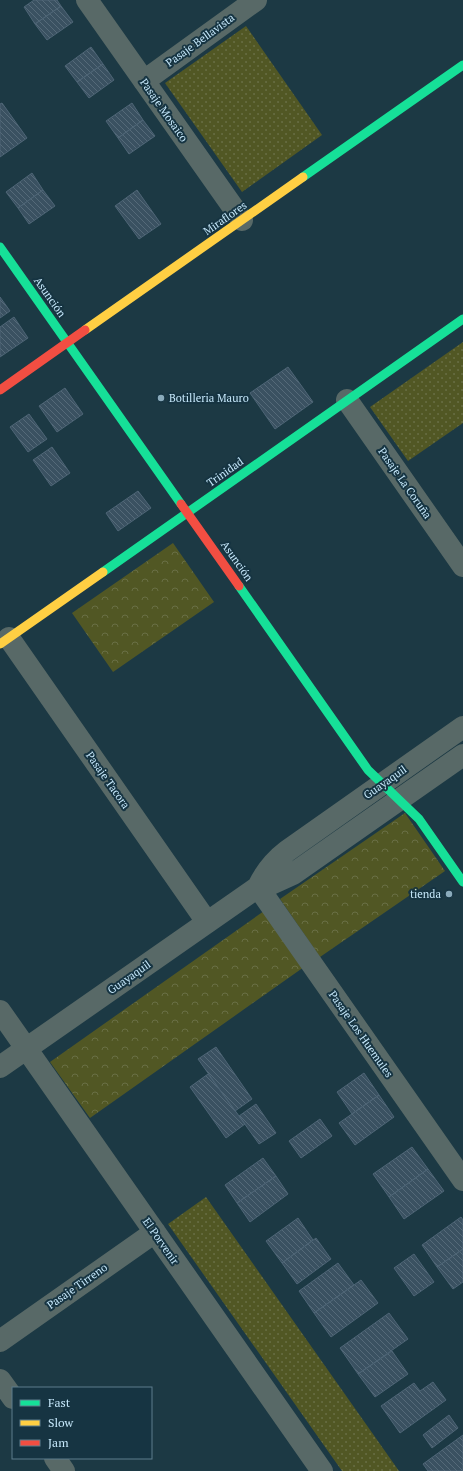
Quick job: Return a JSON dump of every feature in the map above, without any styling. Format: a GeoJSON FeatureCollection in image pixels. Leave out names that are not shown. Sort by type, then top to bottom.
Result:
{"type":"FeatureCollection","features":[{"type":"Feature","properties":{"kind":"street","name":"Pasaje Mosaico"},"geometry":{"type":"LineString","coordinates":[[87,0],[242,220]]}},
{"type":"Feature","properties":{"kind":"street","name":"Pasaje Bellavista"},"geometry":{"type":"LineString","coordinates":[[144,81],[256,0]]}},
{"type":"Feature","properties":{"kind":"street","name":"Miraflores"},"geometry":{"type":"LineString","coordinates":[[0,390],[463,65]]}},
{"type":"Feature","properties":{"kind":"street","name":"Asunción"},"geometry":{"type":"LineString","coordinates":[[0,247],[368,770],[419,819],[463,882]]}},
{"type":"Feature","properties":{"kind":"street","name":"Trinidad"},"geometry":{"type":"LineString","coordinates":[[4,641],[463,319]]}},
{"type":"Feature","properties":{"kind":"street","name":"Pasaje La Coruña"},"geometry":{"type":"LineString","coordinates":[[347,400],[463,566]]}},
{"type":"Feature","properties":{"kind":"street","name":"Pasaje Tacora"},"geometry":{"type":"LineString","coordinates":[[4,641],[207,922]]}},
{"type":"Feature","properties":{"kind":"street","name":"Guayaquil"},"geometry":{"type":"LineString","coordinates":[[258,887],[263,875],[278,857],[463,726]]}},
{"type":"Feature","properties":{"kind":"street","name":"Guayaquil"},"geometry":{"type":"LineString","coordinates":[[0,1067],[258,887],[271,884],[293,874],[463,755]]}},
{"type":"Feature","properties":{"kind":"street","name":"Pasaje Los Huemules"},"geometry":{"type":"LineString","coordinates":[[258,887],[463,1180]]}},
{"type":"Feature","properties":{"kind":"street","name":"El Porvenir"},"geometry":{"type":"LineString","coordinates":[[0,1011],[322,1471]]}},
{"type":"Feature","properties":{"kind":"street","name":"Pasaje Tirreno"},"geometry":{"type":"LineString","coordinates":[[0,1340],[155,1232]]}},
{"type":"Feature","properties":{"kind":"street"},"geometry":{"type":"LineString","coordinates":[[0,1380],[12,1397]]}},
{"type":"Feature","properties":{"kind":"street"},"geometry":{"type":"LineString","coordinates":[[56,1459],[64,1471]]}},
{"type":"Feature","properties":{"kind":"green space"},"geometry":{"type":"Polygon","coordinates":[[[246,26],[322,135],[242,192],[165,83],[246,26]]]}},
{"type":"Feature","properties":{"kind":"green space"},"geometry":{"type":"Polygon","coordinates":[[[463,342],[463,423],[408,461],[370,407],[463,342]]]}},
{"type":"Feature","properties":{"kind":"green space"},"geometry":{"type":"Polygon","coordinates":[[[173,543],[214,602],[113,672],[72,613],[173,543]]]}},
{"type":"Feature","properties":{"kind":"green space"},"geometry":{"type":"Polygon","coordinates":[[[405,813],[445,871],[320,957],[280,899],[405,813]]]}},
{"type":"Feature","properties":{"kind":"green space"},"geometry":{"type":"Polygon","coordinates":[[[264,911],[304,967],[90,1118],[50,1062],[264,911]]]}},
{"type":"Feature","properties":{"kind":"green space"},"geometry":{"type":"Polygon","coordinates":[[[206,1197],[399,1471],[342,1471],[168,1224],[206,1197]]]}},
{"type":"Feature","properties":{"kind":"building"},"geometry":{"type":"Polygon","coordinates":[[[34,0],[57,0],[61,6],[35,24],[24,7],[34,0]]]}},
{"type":"Feature","properties":{"kind":"building"},"geometry":{"type":"Polygon","coordinates":[[[61,6],[73,22],[47,40],[35,24],[61,6]]]}},
{"type":"Feature","properties":{"kind":"building"},"geometry":{"type":"Polygon","coordinates":[[[91,47],[103,64],[77,82],[65,66],[91,47]]]}},
{"type":"Feature","properties":{"kind":"building"},"geometry":{"type":"Polygon","coordinates":[[[103,64],[114,80],[89,98],[77,82],[103,64]]]}},
{"type":"Feature","properties":{"kind":"building"},"geometry":{"type":"Polygon","coordinates":[[[2,103],[27,138],[0,157],[0,104],[2,103]]]}},
{"type":"Feature","properties":{"kind":"building"},"geometry":{"type":"Polygon","coordinates":[[[132,103],[143,120],[118,138],[106,121],[132,103]]]}},
{"type":"Feature","properties":{"kind":"building"},"geometry":{"type":"Polygon","coordinates":[[[143,120],[155,136],[129,154],[118,138],[143,120]]]}},
{"type":"Feature","properties":{"kind":"building"},"geometry":{"type":"Polygon","coordinates":[[[32,173],[43,190],[18,208],[6,192],[32,173]]]}},
{"type":"Feature","properties":{"kind":"building"},"geometry":{"type":"Polygon","coordinates":[[[43,190],[55,206],[29,224],[18,208],[43,190]]]}},
{"type":"Feature","properties":{"kind":"building"},"geometry":{"type":"Polygon","coordinates":[[[137,190],[161,224],[139,239],[115,206],[137,190]]]}},
{"type":"Feature","properties":{"kind":"building"},"geometry":{"type":"Polygon","coordinates":[[[0,297],[10,311],[0,318],[0,297]]]}},
{"type":"Feature","properties":{"kind":"building"},"geometry":{"type":"Polygon","coordinates":[[[14,317],[28,338],[0,357],[0,327],[14,317]]]}},
{"type":"Feature","properties":{"kind":"building"},"geometry":{"type":"Polygon","coordinates":[[[288,367],[313,402],[275,429],[250,393],[288,367]]]}},
{"type":"Feature","properties":{"kind":"building"},"geometry":{"type":"Polygon","coordinates":[[[65,388],[83,414],[57,432],[39,406],[65,388]]]}},
{"type":"Feature","properties":{"kind":"building"},"geometry":{"type":"Polygon","coordinates":[[[29,414],[47,439],[28,452],[10,427],[29,414]]]}},
{"type":"Feature","properties":{"kind":"building"},"geometry":{"type":"Polygon","coordinates":[[[52,447],[70,473],[51,486],[33,460],[52,447]]]}},
{"type":"Feature","properties":{"kind":"building"},"geometry":{"type":"Polygon","coordinates":[[[138,491],[151,508],[118,531],[106,513],[138,491]]]}},
{"type":"Feature","properties":{"kind":"building"},"geometry":{"type":"Polygon","coordinates":[[[216,1047],[252,1099],[235,1111],[198,1059],[216,1047]]]}},
{"type":"Feature","properties":{"kind":"building"},"geometry":{"type":"Polygon","coordinates":[[[364,1073],[379,1095],[352,1114],[337,1092],[364,1073]]]}},
{"type":"Feature","properties":{"kind":"building"},"geometry":{"type":"Polygon","coordinates":[[[208,1074],[245,1124],[226,1138],[190,1087],[208,1074]]]}},
{"type":"Feature","properties":{"kind":"building"},"geometry":{"type":"Polygon","coordinates":[[[379,1095],[394,1117],[355,1145],[339,1123],[379,1095]]]}},
{"type":"Feature","properties":{"kind":"building"},"geometry":{"type":"Polygon","coordinates":[[[256,1104],[276,1133],[259,1144],[239,1116],[256,1104]]]}},
{"type":"Feature","properties":{"kind":"building"},"geometry":{"type":"Polygon","coordinates":[[[320,1119],[332,1136],[301,1158],[289,1141],[320,1119]]]}},
{"type":"Feature","properties":{"kind":"building"},"geometry":{"type":"Polygon","coordinates":[[[412,1147],[428,1169],[389,1197],[373,1174],[412,1147]]]}},
{"type":"Feature","properties":{"kind":"building"},"geometry":{"type":"Polygon","coordinates":[[[263,1158],[276,1176],[237,1203],[225,1185],[263,1158]]]}},
{"type":"Feature","properties":{"kind":"building"},"geometry":{"type":"Polygon","coordinates":[[[428,1169],[444,1191],[404,1219],[389,1197],[428,1169]]]}},
{"type":"Feature","properties":{"kind":"building"},"geometry":{"type":"Polygon","coordinates":[[[276,1176],[288,1194],[250,1222],[237,1203],[276,1176]]]}},
{"type":"Feature","properties":{"kind":"building"},"geometry":{"type":"Polygon","coordinates":[[[461,1217],[463,1220],[463,1249],[437,1267],[422,1245],[461,1217]]]}},
{"type":"Feature","properties":{"kind":"building"},"geometry":{"type":"Polygon","coordinates":[[[298,1218],[313,1240],[282,1263],[266,1241],[298,1218]]]}},
{"type":"Feature","properties":{"kind":"building"},"geometry":{"type":"Polygon","coordinates":[[[316,1238],[331,1259],[297,1284],[282,1263],[316,1238]]]}},
{"type":"Feature","properties":{"kind":"building"},"geometry":{"type":"Polygon","coordinates":[[[463,1249],[463,1282],[453,1289],[437,1267],[463,1249]]]}},
{"type":"Feature","properties":{"kind":"building"},"geometry":{"type":"Polygon","coordinates":[[[414,1254],[434,1282],[414,1296],[394,1268],[414,1254]]]}},
{"type":"Feature","properties":{"kind":"building"},"geometry":{"type":"Polygon","coordinates":[[[338,1263],[354,1285],[314,1313],[299,1291],[338,1263]]]}},
{"type":"Feature","properties":{"kind":"building"},"geometry":{"type":"Polygon","coordinates":[[[361,1280],[378,1303],[331,1337],[314,1313],[361,1280]]]}},
{"type":"Feature","properties":{"kind":"building"},"geometry":{"type":"Polygon","coordinates":[[[389,1313],[408,1339],[358,1374],[340,1348],[389,1313]]]}},
{"type":"Feature","properties":{"kind":"building"},"geometry":{"type":"Polygon","coordinates":[[[392,1351],[408,1374],[375,1397],[358,1374],[392,1351]]]}},
{"type":"Feature","properties":{"kind":"building"},"geometry":{"type":"Polygon","coordinates":[[[433,1382],[446,1400],[400,1433],[381,1406],[414,1383],[420,1391],[433,1382]]]}},
{"type":"Feature","properties":{"kind":"building"},"geometry":{"type":"Polygon","coordinates":[[[449,1415],[458,1428],[432,1448],[423,1435],[449,1415]]]}},
{"type":"Feature","properties":{"kind":"building"},"geometry":{"type":"Polygon","coordinates":[[[463,1435],[463,1471],[428,1471],[423,1464],[463,1435]]]}},
{"type":"Feature","properties":{"kind":"traffic: fast"},"geometry":{"type":"LineString","coordinates":[[303,177],[463,65]]}},
{"type":"Feature","properties":{"kind":"traffic: fast"},"geometry":{"type":"LineString","coordinates":[[0,247],[181,504]]}},
{"type":"Feature","properties":{"kind":"traffic: fast"},"geometry":{"type":"LineString","coordinates":[[103,572],[463,319]]}},
{"type":"Feature","properties":{"kind":"traffic: fast"},"geometry":{"type":"LineString","coordinates":[[239,586],[368,770],[419,819],[463,882]]}},
{"type":"Feature","properties":{"kind":"traffic: slow"},"geometry":{"type":"LineString","coordinates":[[85,330],[303,177]]}},
{"type":"Feature","properties":{"kind":"traffic: slow"},"geometry":{"type":"LineString","coordinates":[[0,644],[103,572]]}},
{"type":"Feature","properties":{"kind":"traffic: jam"},"geometry":{"type":"LineString","coordinates":[[0,390],[85,330]]}},
{"type":"Feature","properties":{"kind":"traffic: jam"},"geometry":{"type":"LineString","coordinates":[[181,504],[239,586]]}},
{"type":"Feature","properties":{"kind":"place","name":"Botilleria Mauro"},"geometry":{"type":"Point","coordinates":[161,398]}},
{"type":"Feature","properties":{"kind":"place","name":"tienda"},"geometry":{"type":"Point","coordinates":[449,894]}}]}
